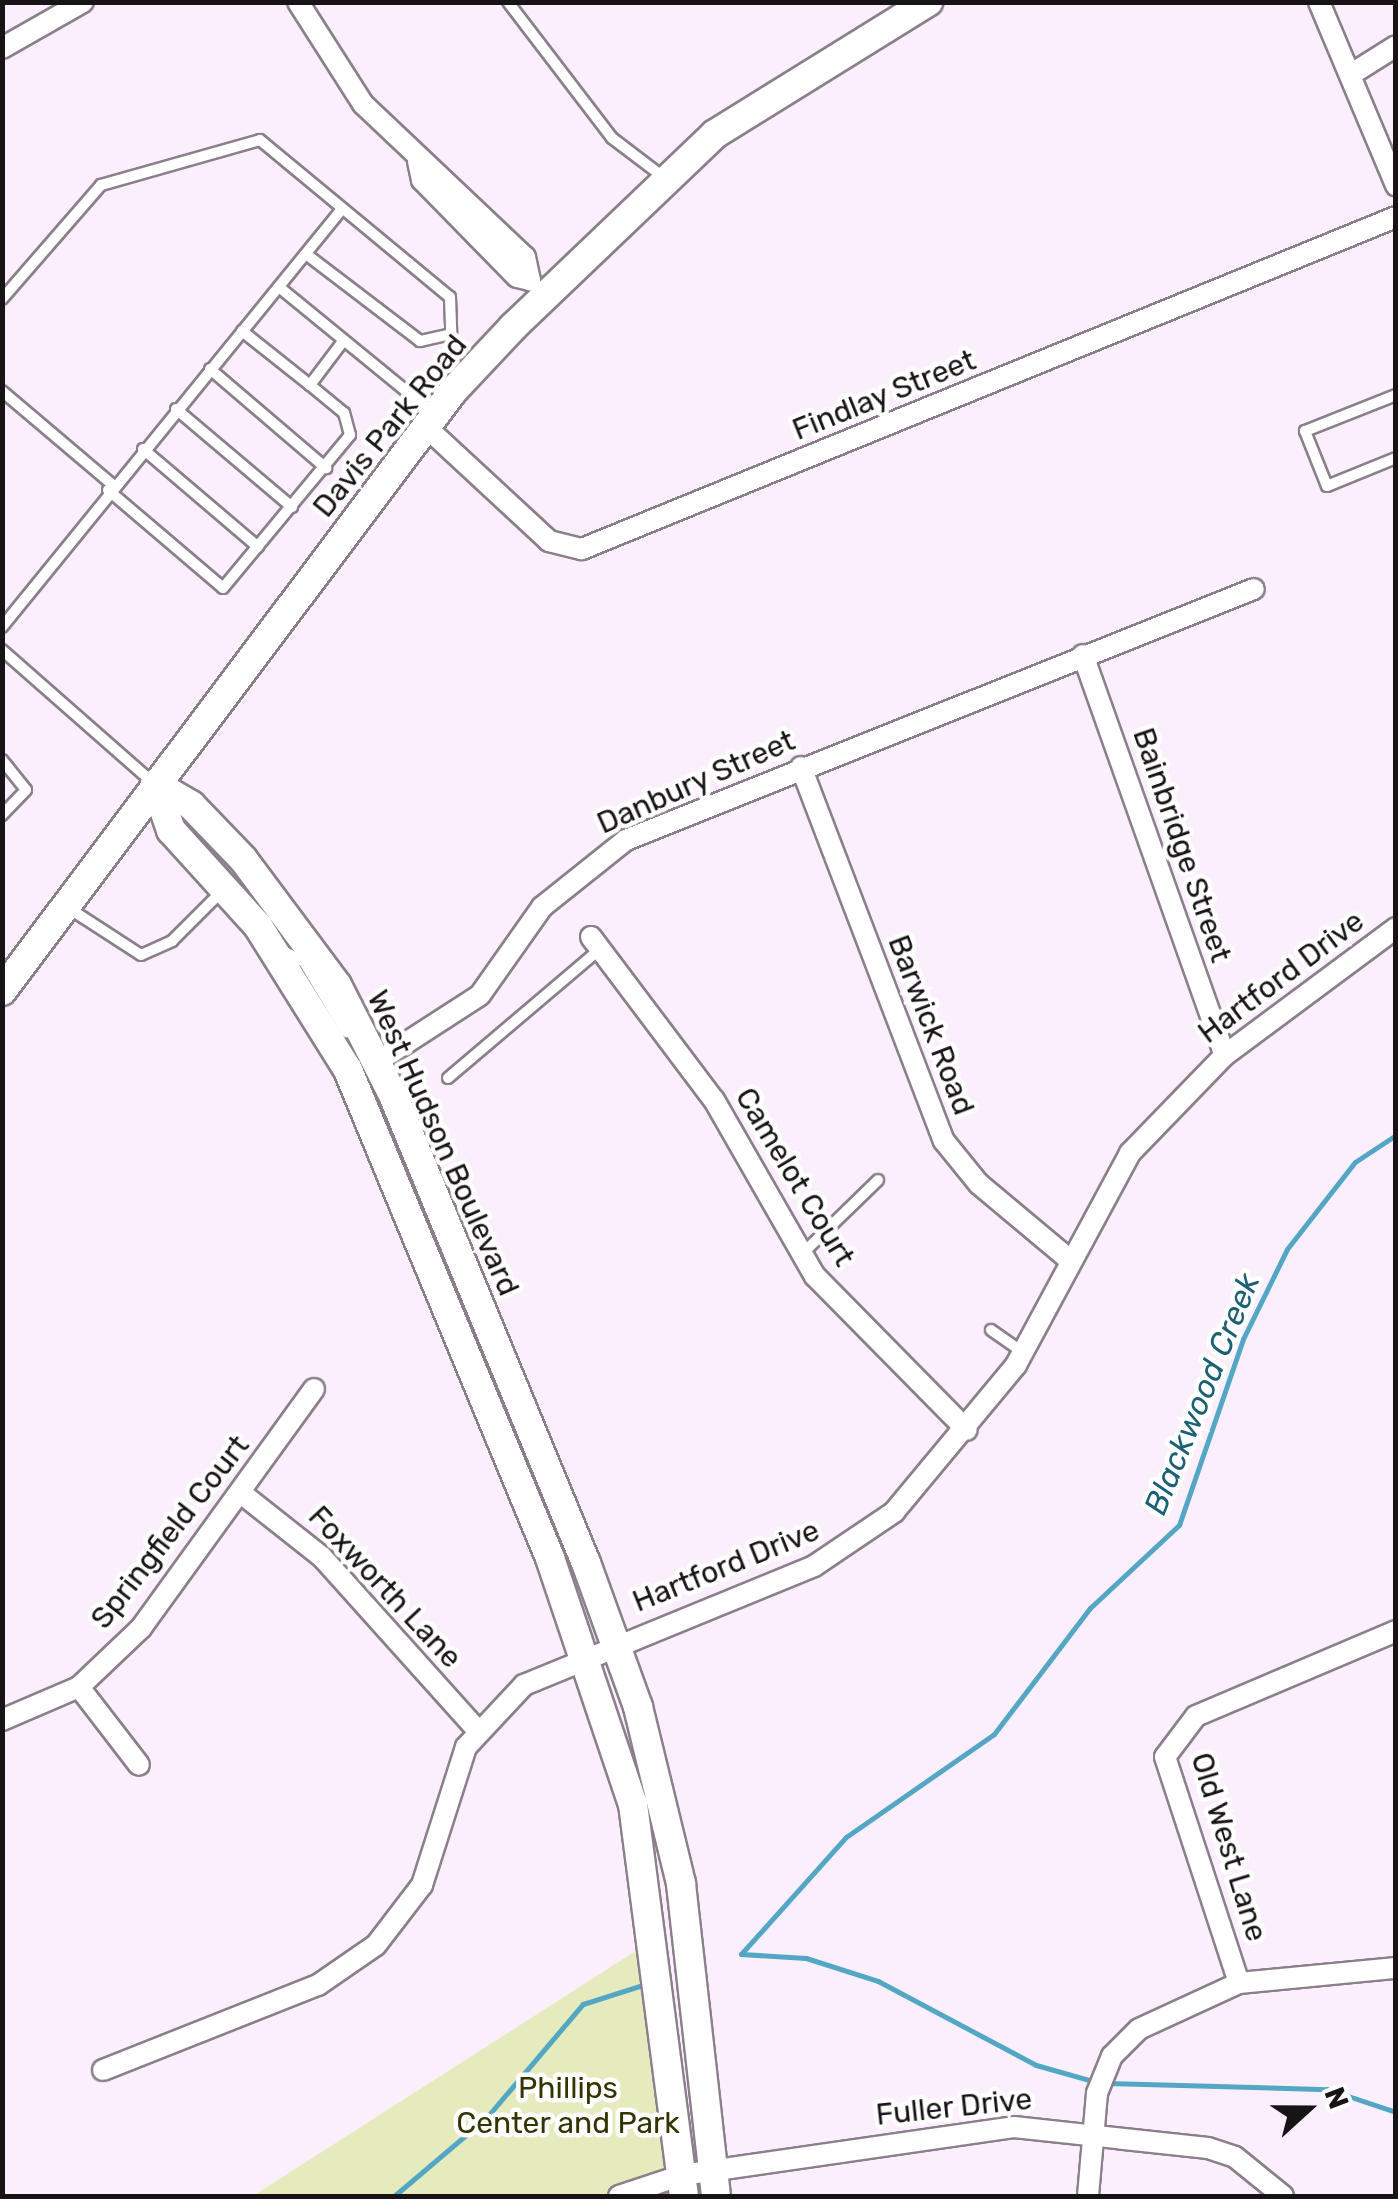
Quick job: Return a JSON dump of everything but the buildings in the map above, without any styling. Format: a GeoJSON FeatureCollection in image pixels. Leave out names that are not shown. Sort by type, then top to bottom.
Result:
{"type":"FeatureCollection","features":[{"type":"Feature","properties":{"kind":"main road","name":"Davis Park Road"},"geometry":{"type":"LineString","coordinates":[[2,991],[430,421],[538,286],[662,176],[928,2]]}},
{"type":"Feature","properties":{"kind":"main road","name":"West Hudson Boulevard"},"geometry":{"type":"LineString","coordinates":[[155,784],[170,830],[226,888],[275,949],[361,1101],[587,1657],[652,1900],[683,2186]]}},
{"type":"Feature","properties":{"kind":"main road","name":"West Hudson Boulevard"},"geometry":{"type":"LineString","coordinates":[[155,784],[191,804],[274,895],[378,1062],[616,1642],[682,1884],[714,2184]]}},
{"type":"Feature","properties":{"kind":"street"},"geometry":{"type":"LineString","coordinates":[[2,48],[83,2]]}},
{"type":"Feature","properties":{"kind":"street"},"geometry":{"type":"LineString","coordinates":[[1319,2],[1396,185]]}},
{"type":"Feature","properties":{"kind":"street"},"geometry":{"type":"LineString","coordinates":[[305,5],[363,104],[418,161],[422,180],[517,277],[538,286]]}},
{"type":"Feature","properties":{"kind":"street"},"geometry":{"type":"LineString","coordinates":[[1350,74],[1396,46]]}},
{"type":"Feature","properties":{"kind":"street","name":"Findlay Street"},"geometry":{"type":"LineString","coordinates":[[430,421],[549,541],[582,549],[1396,218]]}},
{"type":"Feature","properties":{"kind":"street","name":"Danbury Street"},"geometry":{"type":"LineString","coordinates":[[378,1062],[480,994],[542,907],[593,861],[801,768],[1254,589]]}},
{"type":"Feature","properties":{"kind":"street","name":"Bainbridge Street"},"geometry":{"type":"LineString","coordinates":[[1083,655],[1225,1056]]}},
{"type":"Feature","properties":{"kind":"street","name":"Barwick Road"},"geometry":{"type":"LineString","coordinates":[[801,768],[944,1140],[979,1184],[1071,1260]]}},
{"type":"Feature","properties":{"kind":"street"},"geometry":{"type":"LineString","coordinates":[[1390,932],[1396,957]]}},
{"type":"Feature","properties":{"kind":"street","name":"Hartford Drive"},"geometry":{"type":"LineString","coordinates":[[103,2070],[318,1984],[362,1957],[415,1899],[452,1777],[477,1730],[524,1685],[616,1642],[843,1551],[922,1487],[1024,1352],[1130,1153],[1225,1056],[1390,932]]}},
{"type":"Feature","properties":{"kind":"street","name":"Camelot Court"},"geometry":{"type":"LineString","coordinates":[[596,943],[714,1100],[801,1254],[967,1430]]}},
{"type":"Feature","properties":{"kind":"street","name":"Springfield Court"},"geometry":{"type":"LineString","coordinates":[[2,1720],[79,1687],[141,1628],[314,1389]]}},
{"type":"Feature","properties":{"kind":"street","name":"Foxworth Lane"},"geometry":{"type":"LineString","coordinates":[[241,1493],[322,1557],[477,1730]]}},
{"type":"Feature","properties":{"kind":"street","name":"Old West Lane"},"geometry":{"type":"LineString","coordinates":[[1240,1982],[1164,1757],[1196,1716],[1396,1631]]}},
{"type":"Feature","properties":{"kind":"street"},"geometry":{"type":"LineString","coordinates":[[79,1687],[139,1765]]}},
{"type":"Feature","properties":{"kind":"street"},"geometry":{"type":"LineString","coordinates":[[1088,2196],[1090,2128],[1097,2092],[1134,2033],[1240,1982],[1396,1968]]}},
{"type":"Feature","properties":{"kind":"street","name":"Fuller Drive"},"geometry":{"type":"LineString","coordinates":[[619,2196],[714,2184],[946,2134],[1090,2128],[1236,2157],[1283,2196]]}},
{"type":"Feature","properties":{"kind":"lane"},"geometry":{"type":"LineString","coordinates":[[508,2],[612,138],[662,176]]}},
{"type":"Feature","properties":{"kind":"lane"},"geometry":{"type":"LineString","coordinates":[[2,298],[101,186],[260,140],[450,297],[451,334],[420,341],[306,254]]}},
{"type":"Feature","properties":{"kind":"lane"},"geometry":{"type":"LineString","coordinates":[[2,627],[6,611],[342,210]]}},
{"type":"Feature","properties":{"kind":"lane"},"geometry":{"type":"LineString","coordinates":[[279,287],[344,340],[430,421]]}},
{"type":"Feature","properties":{"kind":"lane"},"geometry":{"type":"LineString","coordinates":[[2,391],[224,588],[350,435],[349,420],[242,331]]}},
{"type":"Feature","properties":{"kind":"lane"},"geometry":{"type":"LineString","coordinates":[[310,385],[344,340]]}},
{"type":"Feature","properties":{"kind":"lane"},"geometry":{"type":"LineString","coordinates":[[210,369],[326,468]]}},
{"type":"Feature","properties":{"kind":"lane"},"geometry":{"type":"LineString","coordinates":[[1396,395],[1306,431],[1327,486],[1396,458]]}},
{"type":"Feature","properties":{"kind":"lane"},"geometry":{"type":"LineString","coordinates":[[176,409],[292,507]]}},
{"type":"Feature","properties":{"kind":"lane"},"geometry":{"type":"LineString","coordinates":[[143,448],[258,547]]}},
{"type":"Feature","properties":{"kind":"lane"},"geometry":{"type":"LineString","coordinates":[[2,650],[155,784]]}},
{"type":"Feature","properties":{"kind":"lane"},"geometry":{"type":"LineString","coordinates":[[2,760],[26,790],[2,815]]}},
{"type":"Feature","properties":{"kind":"lane"},"geometry":{"type":"LineString","coordinates":[[66,906],[125,946],[156,952],[226,888]]}},
{"type":"Feature","properties":{"kind":"lane"},"geometry":{"type":"LineString","coordinates":[[448,1078],[596,943]]}},
{"type":"Feature","properties":{"kind":"lane"},"geometry":{"type":"LineString","coordinates":[[275,949],[304,962],[359,1056],[378,1062]]}},
{"type":"Feature","properties":{"kind":"lane"},"geometry":{"type":"LineString","coordinates":[[801,1254],[878,1180]]}},
{"type":"Feature","properties":{"kind":"lane"},"geometry":{"type":"LineString","coordinates":[[990,1330],[1024,1352]]}},
{"type":"Feature","properties":{"kind":"green space","name":"Phillips Center and Park"},"geometry":{"type":"Polygon","coordinates":[[[645,1945],[671,2196],[253,2196],[645,1945]]]}},
{"type":"Feature","properties":{"kind":"waterway","name":"Blackwood Creek"},"geometry":{"type":"LineString","coordinates":[[741,1954],[846,1837],[994,1734],[1090,1608],[1179,1525],[1243,1339],[1287,1249],[1355,1162],[1396,1135]]}},
{"type":"Feature","properties":{"kind":"waterway"},"geometry":{"type":"LineString","coordinates":[[741,1954],[806,1958],[878,1981],[1036,2065],[1096,2082]]}},
{"type":"Feature","properties":{"kind":"waterway","name":"Blackwood Creek"},"geometry":{"type":"LineString","coordinates":[[394,2196],[487,2117],[583,2004],[643,1985]]}},
{"type":"Feature","properties":{"kind":"waterway"},"geometry":{"type":"LineString","coordinates":[[1107,2083],[1327,2089],[1396,2112]]}}]}
